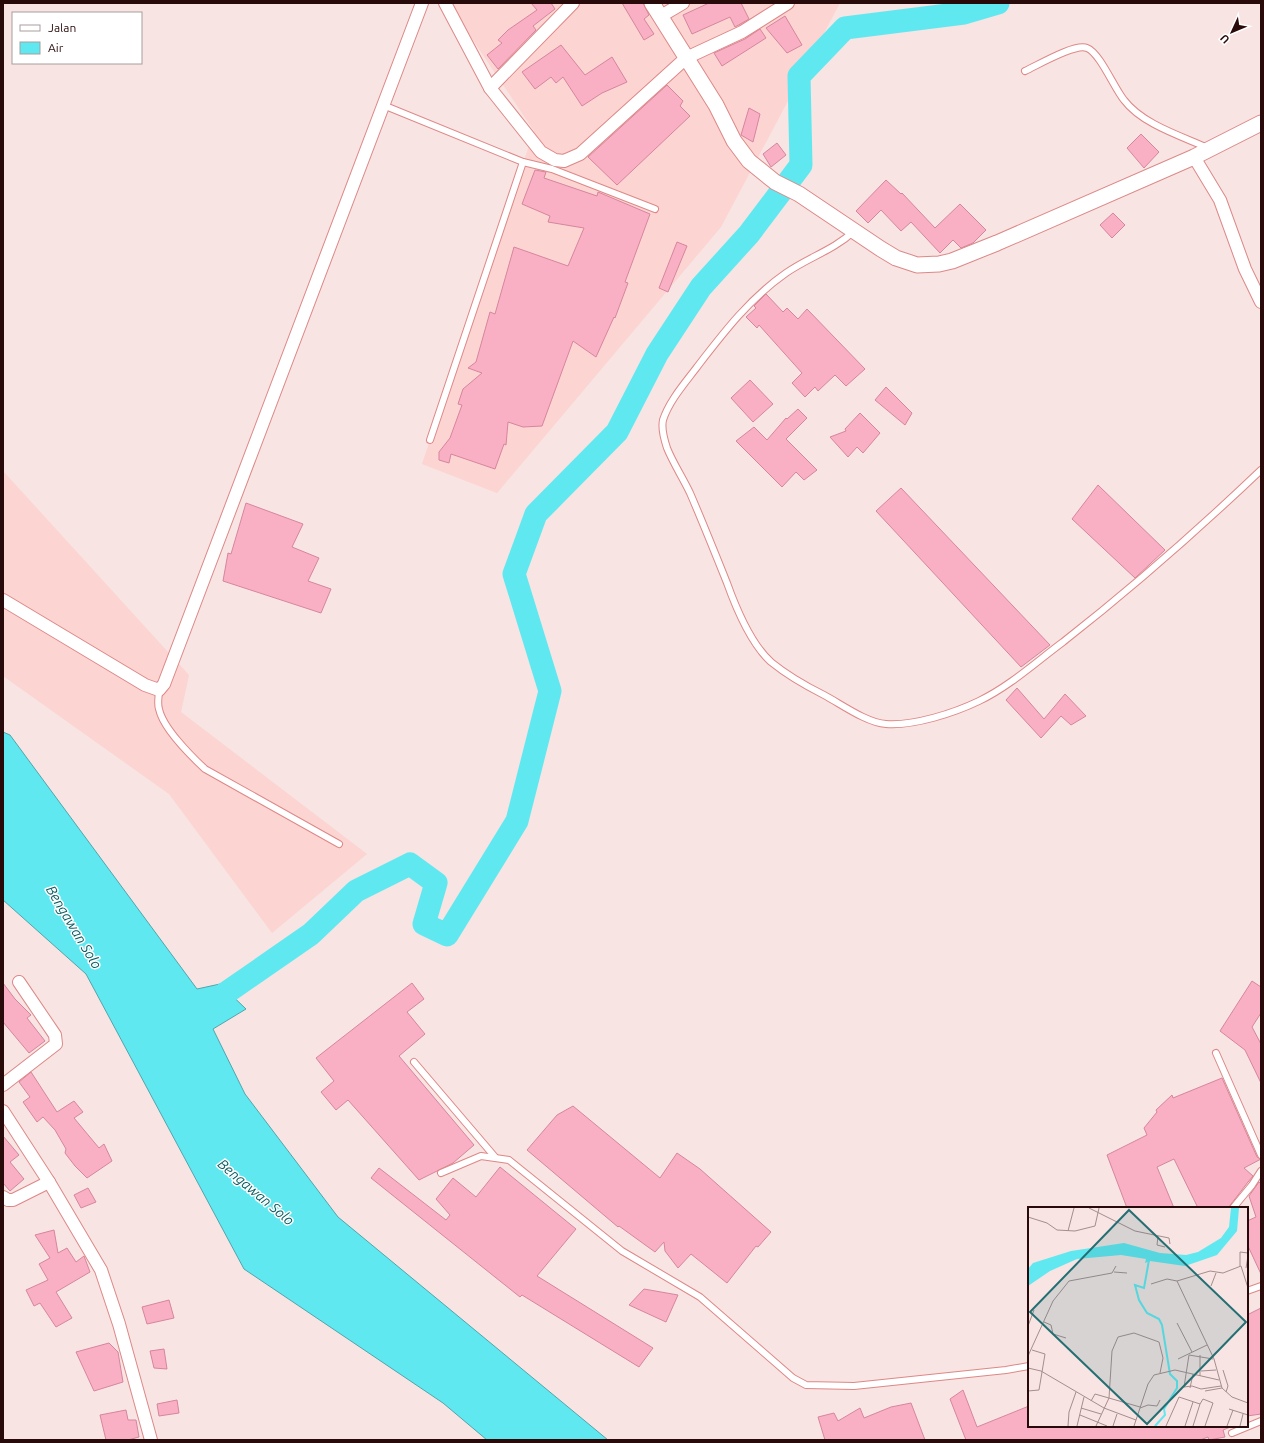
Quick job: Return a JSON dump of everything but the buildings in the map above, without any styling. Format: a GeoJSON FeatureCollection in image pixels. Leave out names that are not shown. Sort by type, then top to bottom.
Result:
{"type":"FeatureCollection","features":[{"type":"Feature","properties":{"kind":"street"},"geometry":{"type":"LineString","coordinates":[[3,600],[141,683],[159,690],[164,684],[422,3]]}},
{"type":"Feature","properties":{"kind":"street"},"geometry":{"type":"LineString","coordinates":[[445,3],[490,88],[541,152],[555,160],[564,161],[580,154],[686,58],[742,32],[788,3]]}},
{"type":"Feature","properties":{"kind":"street"},"geometry":{"type":"LineString","coordinates":[[490,88],[573,3]]}},
{"type":"Feature","properties":{"kind":"street"},"geometry":{"type":"LineString","coordinates":[[652,3],[743,154],[775,182],[799,194],[881,249],[906,262],[916,265],[938,264],[952,261],[997,243],[1194,157],[1261,122]]}},
{"type":"Feature","properties":{"kind":"street"},"geometry":{"type":"LineString","coordinates":[[661,16],[683,3]]}},
{"type":"Feature","properties":{"kind":"street"},"geometry":{"type":"LineString","coordinates":[[1194,157],[1220,200],[1245,269],[1261,302]]}},
{"type":"Feature","properties":{"kind":"street"},"geometry":{"type":"LineString","coordinates":[[3,1085],[56,1044],[55,1035],[19,982]]}},
{"type":"Feature","properties":{"kind":"street"},"geometry":{"type":"LineString","coordinates":[[3,1111],[49,1182],[101,1270],[119,1324],[151,1440]]}},
{"type":"Feature","properties":{"kind":"street"},"geometry":{"type":"LineString","coordinates":[[3,1197],[8,1200],[13,1200],[49,1182]]}},
{"type":"Feature","properties":{"kind":"lane"},"geometry":{"type":"LineString","coordinates":[[1025,71],[1077,47],[1088,48],[1096,56],[1123,100],[1132,109],[1152,122],[1209,148]]}},
{"type":"Feature","properties":{"kind":"lane"},"geometry":{"type":"LineString","coordinates":[[383,105],[524,162],[552,170],[655,209]]}},
{"type":"Feature","properties":{"kind":"lane"},"geometry":{"type":"LineString","coordinates":[[430,440],[524,162]]}},
{"type":"Feature","properties":{"kind":"lane"},"geometry":{"type":"LineString","coordinates":[[854,231],[837,245],[805,260],[784,274],[743,309],[676,396],[663,420],[662,426],[662,432],[668,450],[679,469],[709,536],[735,604],[752,635],[770,661],[811,688],[871,720],[885,724],[912,722],[947,713],[980,700],[1010,683],[1090,621],[1261,470]]}},
{"type":"Feature","properties":{"kind":"lane"},"geometry":{"type":"LineString","coordinates":[[159,690],[159,710],[164,720],[190,756],[205,769],[339,844]]}},
{"type":"Feature","properties":{"kind":"lane"},"geometry":{"type":"LineString","coordinates":[[1216,1053],[1261,1155]]}},
{"type":"Feature","properties":{"kind":"lane"},"geometry":{"type":"LineString","coordinates":[[414,1062],[495,1157]]}},
{"type":"Feature","properties":{"kind":"lane"},"geometry":{"type":"LineString","coordinates":[[441,1173],[481,1156],[510,1160],[536,1180],[563,1205],[622,1251],[700,1297],[792,1378],[806,1385],[854,1386],[1006,1370],[1028,1366]]}},
{"type":"Feature","properties":{"kind":"lane"},"geometry":{"type":"LineString","coordinates":[[1234,1207],[1252,1185],[1261,1171]]}},
{"type":"Feature","properties":{"kind":"lane"},"geometry":{"type":"LineString","coordinates":[[1248,1289],[1261,1286]]}},
{"type":"Feature","properties":{"kind":"lane"},"geometry":{"type":"LineString","coordinates":[[1248,1426],[1261,1421]]}},
{"type":"Feature","properties":{"kind":"lane"},"geometry":{"type":"LineString","coordinates":[[1232,1433],[1246,1427]]}},
{"type":"Feature","properties":{"kind":"shaded area"},"geometry":{"type":"Polygon","coordinates":[[[448,3],[840,3],[721,227],[497,493],[422,464],[534,131],[448,3]]]}},
{"type":"Feature","properties":{"kind":"shaded area"},"geometry":{"type":"Polygon","coordinates":[[[3,471],[189,675],[181,712],[367,854],[272,933],[169,794],[3,676],[3,471]]]}},
{"type":"Feature","properties":{"kind":"water","name":"Bengawan Solo"},"geometry":{"type":"Polygon","coordinates":[[[3,732],[10,735],[197,989],[220,984],[246,1009],[213,1029],[245,1094],[338,1217],[608,1440],[487,1440],[443,1403],[244,1269],[86,974],[3,900],[3,732]]]}},
{"type":"Feature","properties":{"kind":"waterway"},"geometry":{"type":"LineString","coordinates":[[200,1006],[223,995],[311,934],[356,891],[410,864],[436,883],[424,924],[447,935],[517,821],[550,691],[514,574],[536,514],[617,432],[657,354],[701,287],[749,234],[801,165],[799,76],[845,28],[964,13],[998,3]]}}]}
